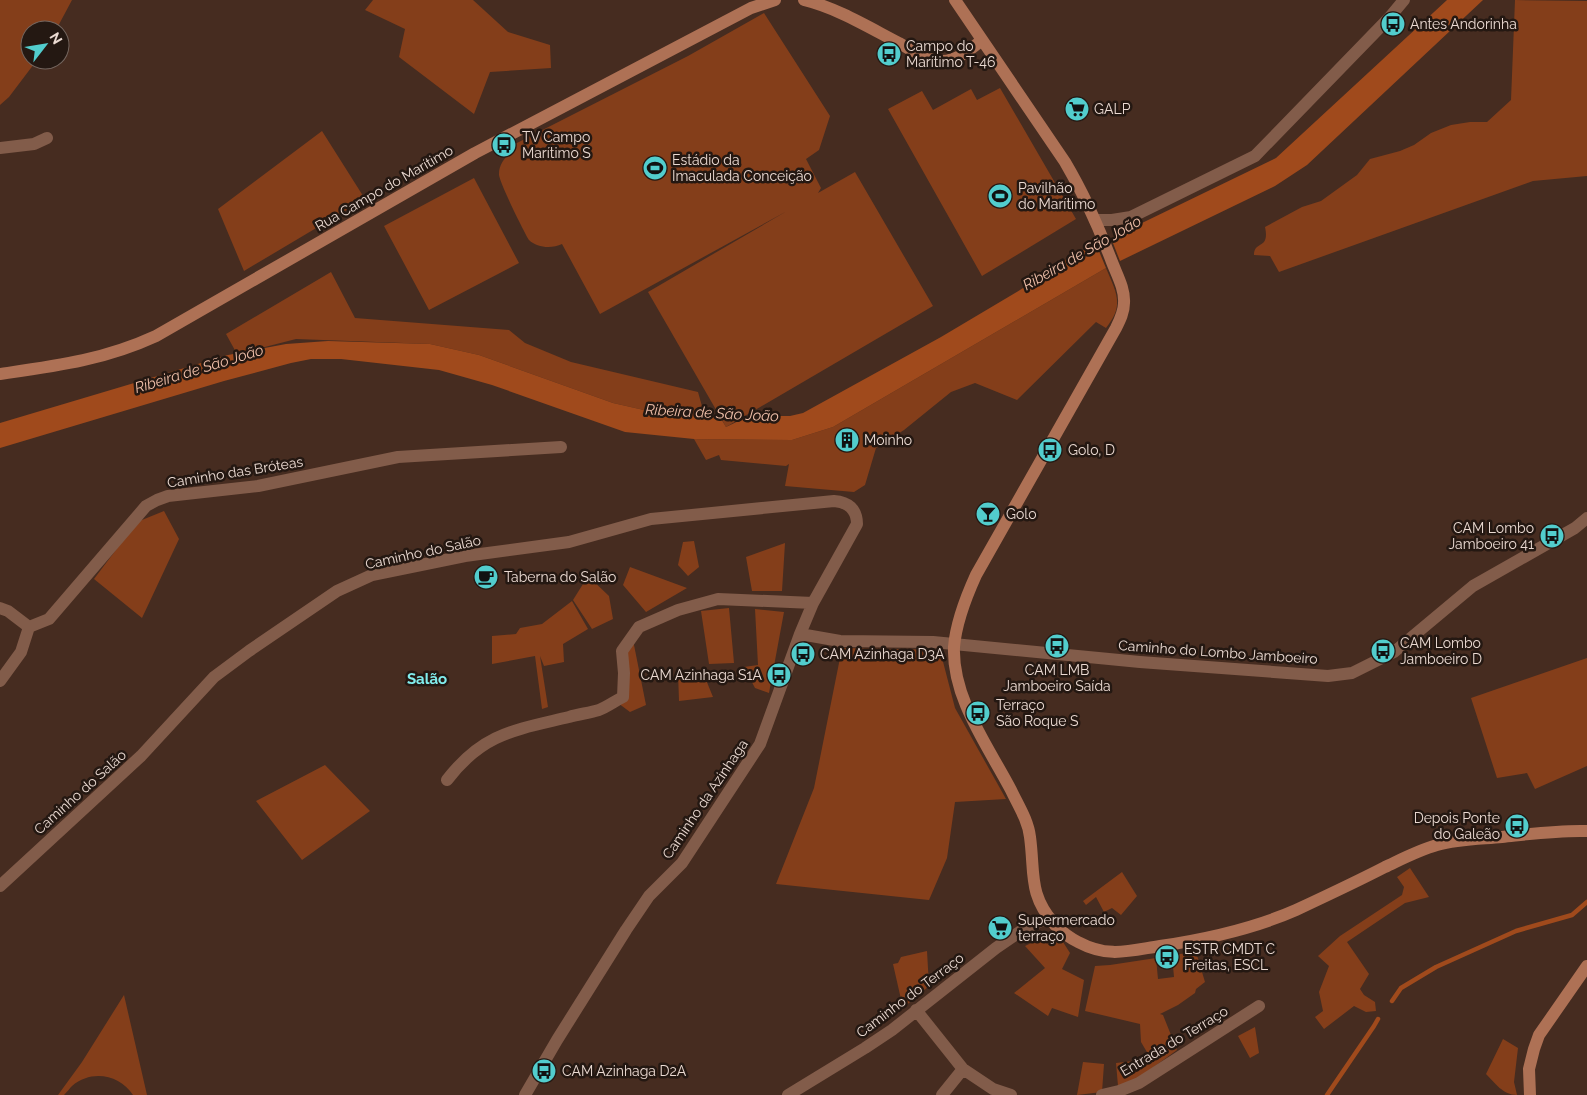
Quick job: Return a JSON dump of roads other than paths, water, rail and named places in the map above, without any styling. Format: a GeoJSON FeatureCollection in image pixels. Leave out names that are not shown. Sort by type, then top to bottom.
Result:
{"type":"FeatureCollection","features":[{"type":"Feature","properties":{"kind":"main road","name":"Rua Campo do Marítimo"},"geometry":{"type":"LineString","coordinates":[[0,374],[100,357],[156,336],[500,139],[750,8],[775,0]]}},
{"type":"Feature","properties":{"kind":"main road"},"geometry":{"type":"LineString","coordinates":[[804,0],[828,7],[935,60],[941,61],[953,58],[982,40]]}},
{"type":"Feature","properties":{"kind":"main road"},"geometry":{"type":"LineString","coordinates":[[955,0],[1077,182],[1095,220],[1123,289],[1122,316],[976,575],[968,592],[954,645],[954,659],[964,702],[1027,825],[1030,836],[1033,882],[1042,907],[1056,927],[1090,948],[1105,952],[1122,953],[1192,941],[1231,933],[1293,911],[1414,853],[1436,845],[1453,841],[1587,831]]}},
{"type":"Feature","properties":{"kind":"main road"},"geometry":{"type":"LineString","coordinates":[[1530,1095],[1529,1069],[1539,1035],[1587,966]]}},
{"type":"Feature","properties":{"kind":"street"},"geometry":{"type":"LineString","coordinates":[[1095,220],[1131,217],[1255,156],[1376,32],[1404,0]]}},
{"type":"Feature","properties":{"kind":"street"},"geometry":{"type":"LineString","coordinates":[[0,148],[34,144],[47,138]]}},
{"type":"Feature","properties":{"kind":"street","name":"Caminho das Bróteas"},"geometry":{"type":"LineString","coordinates":[[29,627],[49,619],[146,506],[168,496],[258,486],[398,457],[561,447]]}},
{"type":"Feature","properties":{"kind":"street","name":"Caminho do Salão"},"geometry":{"type":"LineString","coordinates":[[0,886],[141,756],[214,677],[337,591],[372,575],[465,556],[569,542],[651,519],[843,501],[854,511],[856,524],[814,603]]}},
{"type":"Feature","properties":{"kind":"street","name":"Caminho do Lombo Jamboeiro"},"geometry":{"type":"LineString","coordinates":[[800,634],[840,641],[933,642],[1140,662],[1328,676],[1341,675],[1360,669],[1394,652],[1472,586],[1575,528],[1587,518]]}},
{"type":"Feature","properties":{"kind":"street"},"geometry":{"type":"LineString","coordinates":[[447,780],[471,753],[512,730],[600,709],[623,697],[624,673],[622,651],[639,627],[678,610],[718,599],[814,603]]}},
{"type":"Feature","properties":{"kind":"street","name":"Caminho da Azinhaga"},"geometry":{"type":"LineString","coordinates":[[525,1095],[626,930],[649,896],[682,863],[760,744],[800,634],[814,603]]}},
{"type":"Feature","properties":{"kind":"street"},"geometry":{"type":"LineString","coordinates":[[0,608],[8,611],[29,627],[21,652],[0,681]]}},
{"type":"Feature","properties":{"kind":"street","name":"Caminho do Terraço"},"geometry":{"type":"LineString","coordinates":[[788,1095],[892,1030],[996,948],[1021,931],[1049,917]]}},
{"type":"Feature","properties":{"kind":"street","name":"Entrada do Terraço"},"geometry":{"type":"LineString","coordinates":[[1102,1095],[1139,1083],[1259,1006]]}},
{"type":"Feature","properties":{"kind":"street"},"geometry":{"type":"LineString","coordinates":[[916,1010],[963,1069],[993,1089],[1011,1095]]}},
{"type":"Feature","properties":{"kind":"street"},"geometry":{"type":"LineString","coordinates":[[942,1095],[963,1069]]}},
{"type":"Feature","properties":{"kind":"water"},"geometry":{"type":"Polygon","coordinates":[[[1447,0],[1483,0],[1307,165],[1275,186],[1120,261],[1111,238],[1276,158],[1447,0]]]}},
{"type":"Feature","properties":{"kind":"water","name":"Ribeira de São João"},"geometry":{"type":"Polygon","coordinates":[[[1096,244],[1106,268],[833,427],[792,440],[694,439],[625,432],[492,385],[439,370],[341,359],[311,359],[224,381],[0,448],[0,423],[228,355],[286,344],[328,341],[430,344],[479,355],[613,403],[657,413],[720,417],[726,427],[749,416],[790,416],[803,413],[941,337],[1020,290],[1071,256],[1096,244]]]}},
{"type":"Feature","properties":{"kind":"waterway"},"geometry":{"type":"LineString","coordinates":[[1392,1001],[1401,988],[1436,967],[1516,931],[1572,915],[1587,902]]}},
{"type":"Feature","properties":{"kind":"waterway"},"geometry":{"type":"LineString","coordinates":[[1327,1095],[1378,1019]]}},
{"type":"Feature","properties":{"kind":"place","name":"Antes Andorinha"},"geometry":{"type":"Point","coordinates":[1393,24]}},
{"type":"Feature","properties":{"kind":"place","name":"Campo do Marítimo T-46"},"geometry":{"type":"Point","coordinates":[889,54]}},
{"type":"Feature","properties":{"kind":"place","name":"GALP"},"geometry":{"type":"Point","coordinates":[1077,109]}},
{"type":"Feature","properties":{"kind":"place","name":"TV Campo Marítimo S"},"geometry":{"type":"Point","coordinates":[504,145]}},
{"type":"Feature","properties":{"kind":"place","name":"Estádio da Imaculada Conceição"},"geometry":{"type":"Point","coordinates":[655,168]}},
{"type":"Feature","properties":{"kind":"place","name":"Pavilhão do Marítimo"},"geometry":{"type":"Point","coordinates":[1000,196]}},
{"type":"Feature","properties":{"kind":"place","name":"Moinho"},"geometry":{"type":"Point","coordinates":[847,440]}},
{"type":"Feature","properties":{"kind":"place","name":"Golo, D"},"geometry":{"type":"Point","coordinates":[1050,450]}},
{"type":"Feature","properties":{"kind":"place","name":"Golo"},"geometry":{"type":"Point","coordinates":[988,514]}},
{"type":"Feature","properties":{"kind":"place","name":"CAM Lombo Jamboeiro 41"},"geometry":{"type":"Point","coordinates":[1552,536]}},
{"type":"Feature","properties":{"kind":"place","name":"Taberna do Salão"},"geometry":{"type":"Point","coordinates":[486,577]}},
{"type":"Feature","properties":{"kind":"place","name":"CAM LMB Jamboeiro Saída"},"geometry":{"type":"Point","coordinates":[1057,646]}},
{"type":"Feature","properties":{"kind":"place","name":"CAM Lombo Jamboeiro D"},"geometry":{"type":"Point","coordinates":[1383,651]}},
{"type":"Feature","properties":{"kind":"place","name":"CAM Azinhaga D3A"},"geometry":{"type":"Point","coordinates":[803,654]}},
{"type":"Feature","properties":{"kind":"place","name":"CAM Azinhaga S1A"},"geometry":{"type":"Point","coordinates":[779,675]}},
{"type":"Feature","properties":{"kind":"place","name":"Terraço São Roque S"},"geometry":{"type":"Point","coordinates":[978,713]}},
{"type":"Feature","properties":{"kind":"place","name":"Depois Ponte do Galeão"},"geometry":{"type":"Point","coordinates":[1517,826]}},
{"type":"Feature","properties":{"kind":"place","name":"Supermercado terraço"},"geometry":{"type":"Point","coordinates":[1000,928]}},
{"type":"Feature","properties":{"kind":"place","name":"ESTR CMDT C Freitas, ESCL"},"geometry":{"type":"Point","coordinates":[1167,957]}},
{"type":"Feature","properties":{"kind":"place","name":"CAM Azinhaga D2A"},"geometry":{"type":"Point","coordinates":[544,1071]}},
{"type":"Feature","properties":{"kind":"district","name":"Salão"},"geometry":{"type":"Point","coordinates":[427,679]}}]}
